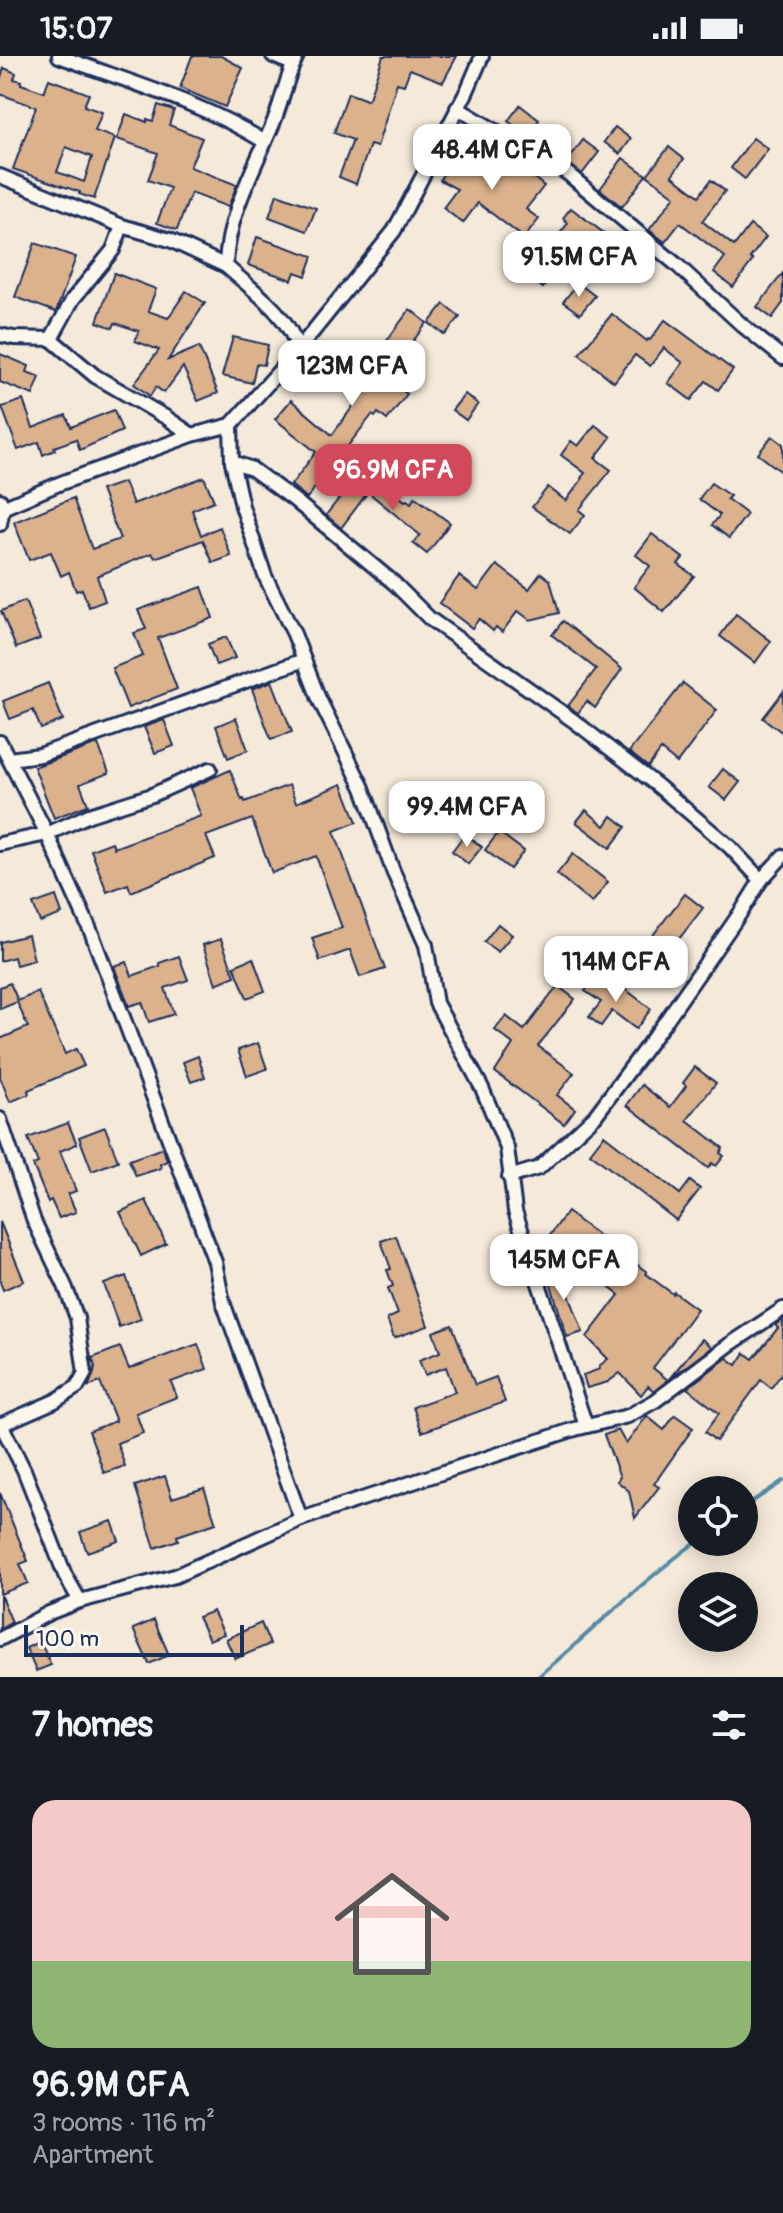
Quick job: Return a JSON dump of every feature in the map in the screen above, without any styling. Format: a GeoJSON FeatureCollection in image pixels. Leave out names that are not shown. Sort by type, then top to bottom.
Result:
{"type":"FeatureCollection","features":[{"type":"Feature","properties":{"kind":"street"},"geometry":{"type":"LineString","coordinates":[[59,56],[209,111],[236,123],[265,142]]}},
{"type":"Feature","properties":{"kind":"street"},"geometry":{"type":"LineString","coordinates":[[226,266],[226,244],[231,229],[295,60],[273,56]]}},
{"type":"Feature","properties":{"kind":"street"},"geometry":{"type":"LineString","coordinates":[[0,524],[1,505],[192,435],[231,425],[298,350],[394,231],[482,56]]}},
{"type":"Feature","properties":{"kind":"street"},"geometry":{"type":"LineString","coordinates":[[457,108],[567,173],[783,358]]}},
{"type":"Feature","properties":{"kind":"street"},"geometry":{"type":"LineString","coordinates":[[0,176],[122,226],[170,240],[226,266],[267,302],[294,334],[298,350]]}},
{"type":"Feature","properties":{"kind":"street"},"geometry":{"type":"LineString","coordinates":[[51,339],[73,299],[113,250],[122,226]]}},
{"type":"Feature","properties":{"kind":"street"},"geometry":{"type":"LineString","coordinates":[[0,335],[51,339],[95,376],[192,435]]}},
{"type":"Feature","properties":{"kind":"street"},"geometry":{"type":"LineString","coordinates":[[231,425],[232,462],[242,506],[265,576],[294,634],[319,699],[363,788],[393,871],[426,945],[436,1003],[482,1088],[507,1148],[515,1211],[586,1426]]}},
{"type":"Feature","properties":{"kind":"street"},"geometry":{"type":"LineString","coordinates":[[232,462],[252,469],[293,499],[394,583],[430,619],[574,721],[658,786],[730,847],[761,880]]}},
{"type":"Feature","properties":{"kind":"street"},"geometry":{"type":"LineString","coordinates":[[9,759],[40,755],[304,660]]}},
{"type":"Feature","properties":{"kind":"street"},"geometry":{"type":"LineString","coordinates":[[0,742],[47,834],[92,934],[215,1262],[223,1302],[301,1519]]}},
{"type":"Feature","properties":{"kind":"street"},"geometry":{"type":"LineString","coordinates":[[0,844],[47,834],[89,815],[152,795],[210,769]]}},
{"type":"Feature","properties":{"kind":"street"},"geometry":{"type":"LineString","coordinates":[[509,1177],[539,1168],[595,1116],[674,1009],[761,880],[783,856]]}},
{"type":"Feature","properties":{"kind":"street"},"geometry":{"type":"LineString","coordinates":[[0,1119],[26,1202],[77,1318],[85,1373],[77,1387],[55,1401],[0,1425],[24,1470],[65,1575],[80,1601]]}},
{"type":"Feature","properties":{"kind":"street"},"geometry":{"type":"LineString","coordinates":[[0,1639],[49,1613],[80,1601],[175,1576],[301,1519],[586,1426],[628,1416],[655,1401],[783,1309]]}},
{"type":"Feature","properties":{"kind":"building"},"geometry":{"type":"Polygon","coordinates":[[[192,56],[221,56],[243,68],[225,107],[180,88],[192,56]]]}},
{"type":"Feature","properties":{"kind":"building"},"geometry":{"type":"Polygon","coordinates":[[[383,56],[457,56],[443,82],[410,69],[404,85],[397,83],[377,147],[370,145],[356,184],[339,177],[353,140],[334,133],[348,93],[367,100],[369,98],[383,56]]]}},
{"type":"Feature","properties":{"kind":"building"},"geometry":{"type":"Polygon","coordinates":[[[4,68],[16,73],[14,79],[21,81],[21,84],[44,92],[49,79],[89,94],[84,106],[102,112],[95,131],[115,138],[94,199],[13,169],[36,107],[0,94],[4,68]],[[66,147],[57,172],[84,182],[92,157],[66,147]]]}},
{"type":"Feature","properties":{"kind":"building"},"geometry":{"type":"Polygon","coordinates":[[[158,105],[174,110],[169,125],[202,138],[190,167],[237,185],[228,207],[191,193],[177,230],[157,223],[170,188],[148,180],[158,153],[117,139],[126,114],[147,122],[147,119],[153,121],[158,105]]]}},
{"type":"Feature","properties":{"kind":"building"},"geometry":{"type":"Polygon","coordinates":[[[520,105],[539,120],[527,136],[508,121],[520,105]]]}},
{"type":"Feature","properties":{"kind":"building"},"geometry":{"type":"Polygon","coordinates":[[[615,127],[631,139],[620,154],[604,142],[615,127]]]}},
{"type":"Feature","properties":{"kind":"building"},"geometry":{"type":"Polygon","coordinates":[[[753,138],[768,149],[745,179],[731,168],[753,138]]]}},
{"type":"Feature","properties":{"kind":"building"},"geometry":{"type":"Polygon","coordinates":[[[583,140],[599,152],[582,174],[567,162],[583,140]]]}},
{"type":"Feature","properties":{"kind":"building"},"geometry":{"type":"Polygon","coordinates":[[[457,147],[467,153],[464,157],[472,161],[470,164],[487,178],[505,159],[512,164],[514,162],[544,186],[526,209],[539,219],[524,238],[478,203],[463,223],[443,208],[457,189],[440,180],[457,147]]]}},
{"type":"Feature","properties":{"kind":"building"},"geometry":{"type":"Polygon","coordinates":[[[669,147],[684,159],[672,175],[699,196],[711,180],[725,191],[702,221],[734,246],[750,225],[766,237],[733,287],[714,272],[725,257],[680,223],[665,242],[649,230],[675,196],[647,175],[669,147]]]}},
{"type":"Feature","properties":{"kind":"building"},"geometry":{"type":"Polygon","coordinates":[[[623,158],[646,175],[622,207],[600,189],[623,158]]]}},
{"type":"Feature","properties":{"kind":"building"},"geometry":{"type":"Polygon","coordinates":[[[277,194],[316,208],[307,231],[269,217],[277,194]]]}},
{"type":"Feature","properties":{"kind":"building"},"geometry":{"type":"Polygon","coordinates":[[[571,208],[605,234],[602,238],[626,256],[610,278],[571,253],[543,288],[512,264],[528,243],[543,255],[568,223],[563,218],[571,208]]]}},
{"type":"Feature","properties":{"kind":"building"},"geometry":{"type":"Polygon","coordinates":[[[257,237],[313,256],[306,276],[295,272],[292,280],[248,265],[257,237]]]}},
{"type":"Feature","properties":{"kind":"building"},"geometry":{"type":"Polygon","coordinates":[[[35,243],[76,257],[56,312],[15,297],[35,243]]]}},
{"type":"Feature","properties":{"kind":"building"},"geometry":{"type":"Polygon","coordinates":[[[114,273],[156,289],[148,311],[168,318],[186,291],[205,303],[168,360],[199,347],[218,393],[198,401],[183,367],[164,393],[156,387],[150,396],[134,384],[159,350],[135,341],[139,331],[115,323],[113,328],[97,322],[114,273]]]}},
{"type":"Feature","properties":{"kind":"building"},"geometry":{"type":"Polygon","coordinates":[[[783,273],[783,303],[772,318],[757,307],[783,273]]]}},
{"type":"Feature","properties":{"kind":"building"},"geometry":{"type":"Polygon","coordinates":[[[578,283],[595,296],[580,314],[563,302],[578,283]]]}},
{"type":"Feature","properties":{"kind":"building"},"geometry":{"type":"Polygon","coordinates":[[[444,304],[460,317],[445,335],[429,323],[444,304]]]}},
{"type":"Feature","properties":{"kind":"building"},"geometry":{"type":"Polygon","coordinates":[[[410,309],[427,323],[385,377],[407,394],[387,420],[378,413],[375,417],[372,415],[307,498],[291,485],[316,452],[275,419],[291,400],[332,435],[359,398],[350,391],[410,309]]]}},
{"type":"Feature","properties":{"kind":"building"},"geometry":{"type":"Polygon","coordinates":[[[612,314],[647,341],[665,320],[733,370],[718,390],[706,381],[691,400],[668,383],[683,363],[664,348],[650,366],[635,355],[614,382],[579,354],[612,314]]]}},
{"type":"Feature","properties":{"kind":"building"},"geometry":{"type":"Polygon","coordinates":[[[233,337],[268,345],[264,365],[256,364],[252,383],[222,376],[233,337]]]}},
{"type":"Feature","properties":{"kind":"building"},"geometry":{"type":"Polygon","coordinates":[[[0,354],[29,366],[27,372],[40,377],[33,395],[0,382],[0,354]]]}},
{"type":"Feature","properties":{"kind":"building"},"geometry":{"type":"Polygon","coordinates":[[[465,394],[478,404],[466,420],[452,410],[465,394]]]}},
{"type":"Feature","properties":{"kind":"building"},"geometry":{"type":"Polygon","coordinates":[[[23,400],[33,428],[66,415],[71,427],[114,410],[122,431],[80,450],[76,439],[43,455],[39,442],[18,450],[2,407],[23,400]]]}},
{"type":"Feature","properties":{"kind":"building"},"geometry":{"type":"Polygon","coordinates":[[[595,425],[611,437],[595,458],[611,470],[579,510],[585,515],[570,534],[532,507],[548,487],[566,501],[585,473],[561,455],[571,441],[578,446],[595,425]]]}},
{"type":"Feature","properties":{"kind":"building"},"geometry":{"type":"Polygon","coordinates":[[[772,436],[783,444],[783,473],[758,454],[772,436]]]}},
{"type":"Feature","properties":{"kind":"building"},"geometry":{"type":"Polygon","coordinates":[[[368,473],[405,501],[411,503],[415,497],[450,523],[427,554],[413,543],[420,535],[368,492],[341,528],[326,515],[345,491],[351,496],[368,473]]]}},
{"type":"Feature","properties":{"kind":"building"},"geometry":{"type":"Polygon","coordinates":[[[204,477],[214,501],[192,510],[201,535],[220,527],[231,556],[213,563],[203,540],[155,558],[152,553],[97,576],[105,601],[89,607],[82,589],[76,591],[69,572],[61,576],[51,552],[29,560],[14,522],[73,498],[92,549],[120,539],[101,490],[124,482],[133,504],[204,477]]]}},
{"type":"Feature","properties":{"kind":"building"},"geometry":{"type":"Polygon","coordinates":[[[711,483],[730,496],[727,499],[747,514],[729,538],[712,525],[720,515],[699,499],[711,483]]]}},
{"type":"Feature","properties":{"kind":"building"},"geometry":{"type":"Polygon","coordinates":[[[652,534],[683,558],[678,564],[694,576],[664,612],[634,587],[650,566],[636,555],[652,534]]]}},
{"type":"Feature","properties":{"kind":"building"},"geometry":{"type":"Polygon","coordinates":[[[497,565],[529,589],[541,573],[550,580],[559,613],[530,620],[518,611],[502,632],[496,627],[493,631],[479,619],[472,628],[439,603],[459,576],[478,590],[497,565]]]}},
{"type":"Feature","properties":{"kind":"building"},"geometry":{"type":"Polygon","coordinates":[[[202,587],[213,618],[158,638],[177,689],[128,708],[112,668],[143,656],[134,633],[146,629],[138,610],[202,587]]]}},
{"type":"Feature","properties":{"kind":"building"},"geometry":{"type":"Polygon","coordinates":[[[25,601],[40,639],[16,648],[1,611],[25,601]]]}},
{"type":"Feature","properties":{"kind":"building"},"geometry":{"type":"Polygon","coordinates":[[[736,614],[771,641],[755,663],[720,636],[736,614]]]}},
{"type":"Feature","properties":{"kind":"building"},"geometry":{"type":"Polygon","coordinates":[[[563,621],[622,669],[595,708],[587,701],[578,713],[568,706],[596,669],[552,635],[563,621]]]}},
{"type":"Feature","properties":{"kind":"building"},"geometry":{"type":"Polygon","coordinates":[[[226,637],[235,658],[216,665],[208,644],[226,637]]]}},
{"type":"Feature","properties":{"kind":"building"},"geometry":{"type":"Polygon","coordinates":[[[272,681],[292,732],[271,739],[252,689],[272,681]]]}},
{"type":"Feature","properties":{"kind":"building"},"geometry":{"type":"Polygon","coordinates":[[[48,683],[63,720],[41,729],[33,710],[10,719],[3,701],[48,683]]]}},
{"type":"Feature","properties":{"kind":"building"},"geometry":{"type":"Polygon","coordinates":[[[683,683],[717,710],[677,763],[661,750],[648,767],[629,752],[683,683]]]}},
{"type":"Feature","properties":{"kind":"building"},"geometry":{"type":"Polygon","coordinates":[[[783,692],[783,733],[763,718],[783,692]]]}},
{"type":"Feature","properties":{"kind":"building"},"geometry":{"type":"Polygon","coordinates":[[[236,718],[248,750],[228,758],[216,726],[236,718]]]}},
{"type":"Feature","properties":{"kind":"building"},"geometry":{"type":"Polygon","coordinates":[[[164,720],[174,746],[155,753],[144,727],[164,720]]]}},
{"type":"Feature","properties":{"kind":"building"},"geometry":{"type":"Polygon","coordinates":[[[98,744],[109,773],[80,784],[88,805],[54,818],[34,767],[98,744]]]}},
{"type":"Feature","properties":{"kind":"building"},"geometry":{"type":"Polygon","coordinates":[[[723,769],[740,782],[726,800],[709,787],[723,769]]]}},
{"type":"Feature","properties":{"kind":"building"},"geometry":{"type":"Polygon","coordinates":[[[230,770],[245,802],[289,785],[296,803],[342,784],[357,822],[334,831],[385,969],[360,977],[350,950],[320,961],[312,938],[342,928],[316,856],[272,873],[252,819],[206,836],[215,858],[131,892],[128,884],[107,892],[91,850],[112,842],[114,848],[201,816],[190,788],[230,770]]]}},
{"type":"Feature","properties":{"kind":"building"},"geometry":{"type":"Polygon","coordinates":[[[586,810],[605,826],[612,816],[626,827],[610,848],[576,822],[586,810]]]}},
{"type":"Feature","properties":{"kind":"building"},"geometry":{"type":"Polygon","coordinates":[[[499,832],[524,851],[510,869],[485,850],[499,832]]]}},
{"type":"Feature","properties":{"kind":"building"},"geometry":{"type":"Polygon","coordinates":[[[465,834],[482,847],[468,864],[452,851],[465,834]]]}},
{"type":"Feature","properties":{"kind":"building"},"geometry":{"type":"Polygon","coordinates":[[[573,854],[608,882],[592,903],[557,874],[573,854]]]}},
{"type":"Feature","properties":{"kind":"building"},"geometry":{"type":"Polygon","coordinates":[[[685,894],[703,908],[664,958],[646,944],[685,894]]]}},
{"type":"Feature","properties":{"kind":"building"},"geometry":{"type":"Polygon","coordinates":[[[56,896],[62,914],[40,922],[33,904],[56,896]]]}},
{"type":"Feature","properties":{"kind":"building"},"geometry":{"type":"Polygon","coordinates":[[[498,924],[512,935],[498,952],[484,942],[498,924]]]}},
{"type":"Feature","properties":{"kind":"building"},"geometry":{"type":"Polygon","coordinates":[[[28,935],[34,960],[16,965],[14,957],[0,961],[0,942],[28,935]]]}},
{"type":"Feature","properties":{"kind":"building"},"geometry":{"type":"Polygon","coordinates":[[[221,939],[235,976],[216,984],[203,945],[221,939]]]}},
{"type":"Feature","properties":{"kind":"building"},"geometry":{"type":"Polygon","coordinates":[[[179,956],[188,980],[165,988],[174,1014],[149,1022],[142,1002],[129,1006],[114,966],[127,962],[132,976],[179,956]]]}},
{"type":"Feature","properties":{"kind":"building"},"geometry":{"type":"Polygon","coordinates":[[[253,958],[265,991],[247,998],[234,966],[253,958]]]}},
{"type":"Feature","properties":{"kind":"building"},"geometry":{"type":"Polygon","coordinates":[[[596,977],[612,988],[616,982],[651,1009],[636,1029],[612,1011],[601,1026],[589,1017],[601,1002],[585,991],[596,977]]]}},
{"type":"Feature","properties":{"kind":"building"},"geometry":{"type":"Polygon","coordinates":[[[10,983],[18,1001],[38,992],[65,1054],[76,1049],[84,1066],[28,1090],[29,1094],[10,1102],[0,1077],[0,1039],[28,1027],[17,1002],[0,1009],[0,987],[10,983]]]}},
{"type":"Feature","properties":{"kind":"building"},"geometry":{"type":"Polygon","coordinates":[[[558,986],[575,999],[538,1046],[574,1073],[557,1095],[575,1109],[564,1124],[495,1072],[513,1044],[495,1030],[506,1016],[524,1030],[558,986]]]}},
{"type":"Feature","properties":{"kind":"building"},"geometry":{"type":"Polygon","coordinates":[[[258,1043],[267,1069],[247,1076],[238,1050],[258,1043]]]}},
{"type":"Feature","properties":{"kind":"building"},"geometry":{"type":"Polygon","coordinates":[[[198,1056],[205,1077],[191,1082],[183,1062],[198,1056]]]}},
{"type":"Feature","properties":{"kind":"building"},"geometry":{"type":"Polygon","coordinates":[[[695,1067],[716,1083],[687,1120],[723,1148],[720,1153],[724,1156],[716,1166],[712,1163],[708,1168],[627,1105],[642,1085],[670,1107],[686,1086],[683,1083],[695,1067]]]}},
{"type":"Feature","properties":{"kind":"building"},"geometry":{"type":"Polygon","coordinates":[[[68,1123],[77,1144],[60,1151],[76,1191],[68,1194],[76,1212],[59,1218],[51,1200],[48,1202],[33,1165],[38,1163],[28,1138],[68,1123]]]}},
{"type":"Feature","properties":{"kind":"building"},"geometry":{"type":"Polygon","coordinates":[[[105,1127],[118,1161],[92,1171],[79,1137],[105,1127]]]}},
{"type":"Feature","properties":{"kind":"building"},"geometry":{"type":"Polygon","coordinates":[[[604,1135],[680,1194],[690,1181],[700,1189],[676,1220],[590,1153],[604,1135]]]}},
{"type":"Feature","properties":{"kind":"building"},"geometry":{"type":"Polygon","coordinates":[[[163,1148],[167,1161],[160,1164],[161,1168],[136,1176],[129,1160],[163,1148]]]}},
{"type":"Feature","properties":{"kind":"building"},"geometry":{"type":"Polygon","coordinates":[[[146,1200],[166,1244],[141,1256],[120,1212],[146,1200]]]}},
{"type":"Feature","properties":{"kind":"building"},"geometry":{"type":"Polygon","coordinates":[[[567,1212],[646,1274],[697,1309],[653,1368],[668,1380],[654,1391],[648,1386],[641,1395],[620,1373],[608,1382],[587,1388],[583,1375],[600,1369],[599,1366],[608,1359],[587,1337],[619,1295],[548,1238],[567,1212]]]}},
{"type":"Feature","properties":{"kind":"building"},"geometry":{"type":"Polygon","coordinates":[[[0,1222],[24,1281],[3,1290],[0,1282],[0,1222]]]}},
{"type":"Feature","properties":{"kind":"building"},"geometry":{"type":"Polygon","coordinates":[[[396,1236],[428,1326],[394,1338],[387,1319],[398,1314],[388,1288],[393,1286],[387,1270],[391,1269],[381,1241],[396,1236]]]}},
{"type":"Feature","properties":{"kind":"building"},"geometry":{"type":"Polygon","coordinates":[[[558,1265],[583,1332],[567,1337],[546,1268],[558,1265]]]}},
{"type":"Feature","properties":{"kind":"building"},"geometry":{"type":"Polygon","coordinates":[[[126,1276],[141,1319],[119,1327],[104,1284],[126,1276]]]}},
{"type":"Feature","properties":{"kind":"building"},"geometry":{"type":"Polygon","coordinates":[[[783,1320],[783,1372],[771,1388],[761,1380],[716,1441],[705,1432],[719,1413],[687,1388],[727,1358],[737,1365],[745,1353],[753,1359],[778,1328],[775,1325],[783,1320]]]}},
{"type":"Feature","properties":{"kind":"building"},"geometry":{"type":"Polygon","coordinates":[[[452,1325],[475,1385],[496,1377],[505,1402],[422,1432],[413,1407],[455,1392],[446,1367],[425,1375],[419,1360],[440,1352],[433,1332],[452,1325]]]}},
{"type":"Feature","properties":{"kind":"building"},"geometry":{"type":"Polygon","coordinates":[[[702,1339],[712,1347],[669,1379],[702,1339]]]}},
{"type":"Feature","properties":{"kind":"building"},"geometry":{"type":"Polygon","coordinates":[[[198,1344],[207,1369],[171,1382],[177,1397],[136,1413],[143,1433],[117,1443],[125,1466],[104,1473],[89,1431],[116,1421],[100,1382],[88,1387],[95,1366],[92,1358],[120,1347],[129,1369],[198,1344]]]}},
{"type":"Feature","properties":{"kind":"building"},"geometry":{"type":"Polygon","coordinates":[[[675,1415],[693,1428],[654,1484],[659,1487],[635,1518],[629,1491],[617,1481],[620,1477],[604,1435],[618,1430],[626,1444],[647,1416],[664,1430],[675,1415]]]}},
{"type":"Feature","properties":{"kind":"building"},"geometry":{"type":"Polygon","coordinates":[[[165,1476],[172,1498],[204,1488],[216,1523],[177,1536],[178,1540],[155,1548],[135,1486],[165,1476]]]}},
{"type":"Feature","properties":{"kind":"building"},"geometry":{"type":"Polygon","coordinates":[[[0,1493],[28,1561],[20,1564],[28,1583],[0,1594],[0,1493]]]}},
{"type":"Feature","properties":{"kind":"building"},"geometry":{"type":"Polygon","coordinates":[[[112,1521],[119,1541],[87,1552],[80,1532],[112,1521]]]}},
{"type":"Feature","properties":{"kind":"building"},"geometry":{"type":"Polygon","coordinates":[[[0,1594],[12,1622],[0,1629],[0,1594]]]}},
{"type":"Feature","properties":{"kind":"building"},"geometry":{"type":"Polygon","coordinates":[[[213,1611],[224,1634],[209,1640],[198,1617],[213,1611]]]}},
{"type":"Feature","properties":{"kind":"building"},"geometry":{"type":"Polygon","coordinates":[[[154,1620],[169,1655],[149,1664],[133,1629],[154,1620]]]}},
{"type":"Feature","properties":{"kind":"building"},"geometry":{"type":"Polygon","coordinates":[[[261,1623],[270,1644],[235,1659],[226,1639],[261,1623]]]}},
{"type":"Feature","properties":{"kind":"building"},"geometry":{"type":"Polygon","coordinates":[[[40,1641],[51,1665],[36,1671],[26,1648],[40,1641]]]}},
{"type":"Feature","properties":{"kind":"waterway"},"geometry":{"type":"LineString","coordinates":[[758,1498],[783,1481]]}},
{"type":"Feature","properties":{"kind":"waterway"},"geometry":{"type":"LineString","coordinates":[[538,1677],[678,1556]]}}]}
